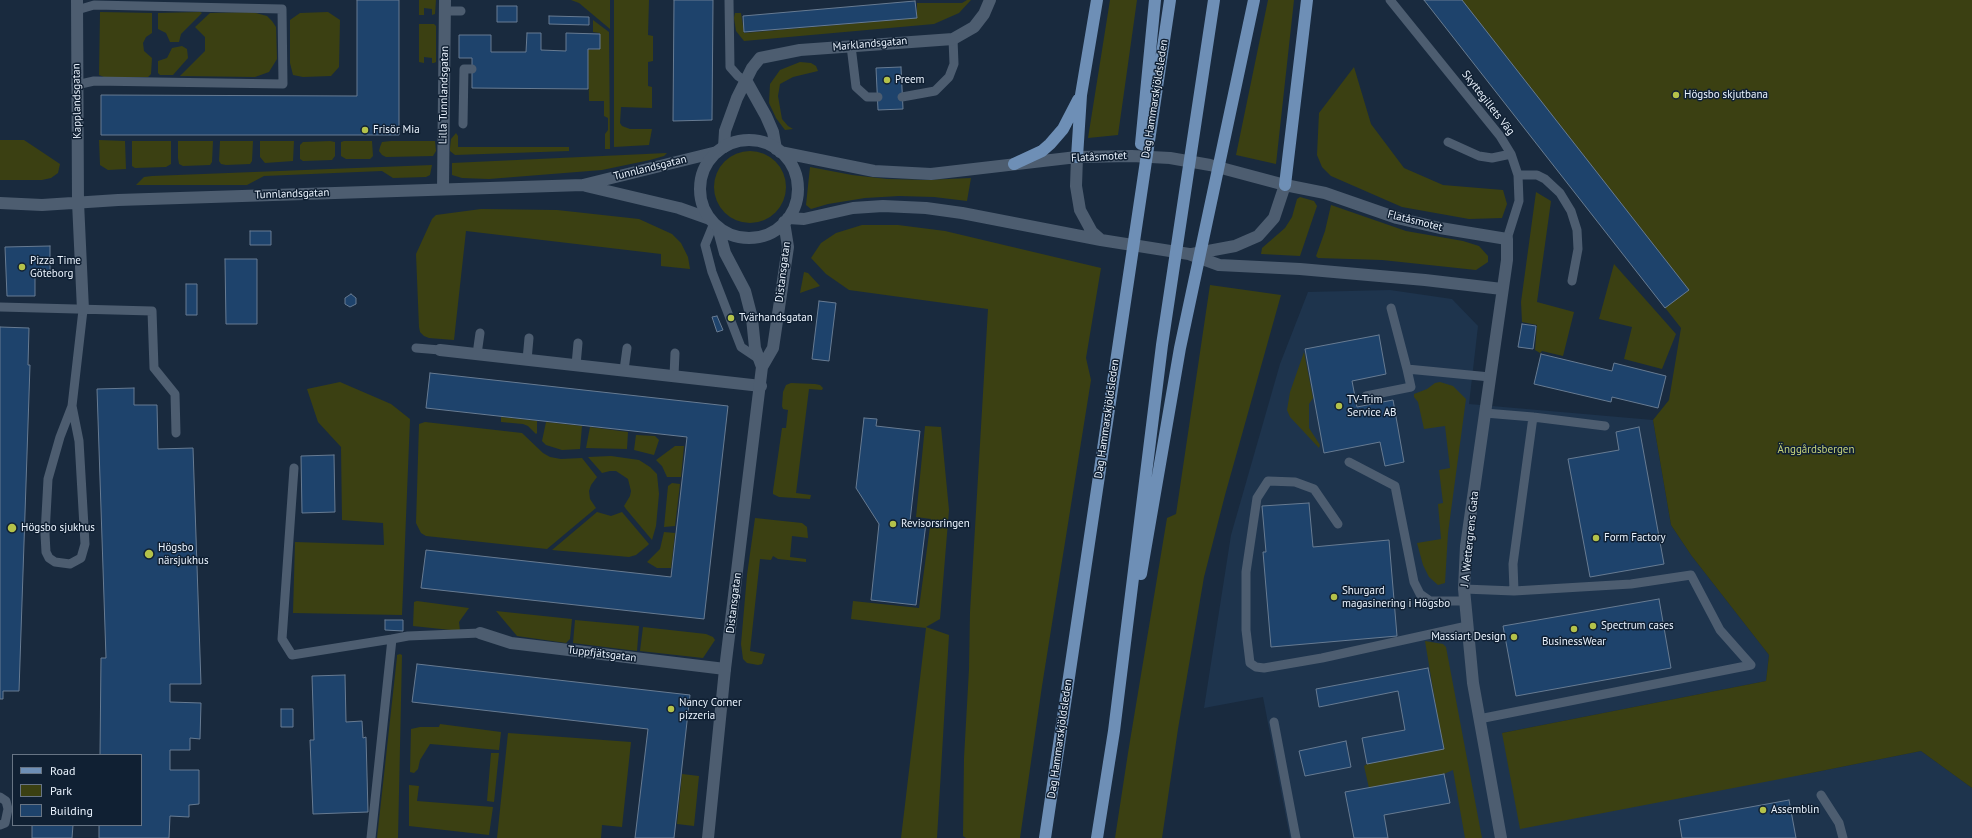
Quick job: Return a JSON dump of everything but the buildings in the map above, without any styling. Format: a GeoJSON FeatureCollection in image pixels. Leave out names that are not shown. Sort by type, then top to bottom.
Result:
{"type":"FeatureCollection","features":[{"type":"Feature","properties":{"kind":"main road"},"geometry":{"type":"LineString","coordinates":[[1077,158],[1081,96],[1097,0]]}},
{"type":"Feature","properties":{"kind":"main road"},"geometry":{"type":"LineString","coordinates":[[1137,217],[1143,112],[1155,0]]}},
{"type":"Feature","properties":{"kind":"main road","name":"Dag Hammarskjöldsleden"},"geometry":{"type":"LineString","coordinates":[[1045,838],[1170,0]]}},
{"type":"Feature","properties":{"kind":"main road"},"geometry":{"type":"LineString","coordinates":[[1114,731],[1162,345],[1214,0]]}},
{"type":"Feature","properties":{"kind":"main road"},"geometry":{"type":"LineString","coordinates":[[1097,838],[1180,348],[1254,0]]}},
{"type":"Feature","properties":{"kind":"main road"},"geometry":{"type":"LineString","coordinates":[[1285,185],[1307,0]]}},
{"type":"Feature","properties":{"kind":"main road"},"geometry":{"type":"LineString","coordinates":[[1014,164],[1030,160],[1050,144],[1062,129],[1081,96]]}},
{"type":"Feature","properties":{"kind":"street","name":"Marklandsgatan"},"geometry":{"type":"LineString","coordinates":[[721,150],[725,131],[737,98],[747,82],[752,68],[760,58],[800,50],[953,39],[974,27],[984,14],[990,0]]}},
{"type":"Feature","properties":{"kind":"street","name":"Kapplandsgatan"},"geometry":{"type":"LineString","coordinates":[[77,5],[76,85],[78,202],[83,310]]}},
{"type":"Feature","properties":{"kind":"street","name":"Lilla Tunnlandsgatan"},"geometry":{"type":"LineString","coordinates":[[443,189],[445,5]]}},
{"type":"Feature","properties":{"kind":"street"},"geometry":{"type":"LineString","coordinates":[[747,82],[766,116],[773,132],[778,151],[790,163],[797,184],[797,198],[786,220],[767,234],[752,238],[737,236],[714,223],[703,206],[700,184],[704,170],[721,150],[737,142],[750,141],[763,143],[778,151],[874,171],[931,174],[1014,164]]}},
{"type":"Feature","properties":{"kind":"street","name":"Tunnlandsgatan"},"geometry":{"type":"LineString","coordinates":[[0,203],[42,205],[78,202],[583,185],[721,150]]}},
{"type":"Feature","properties":{"kind":"street","name":"Flatåsmotet"},"geometry":{"type":"LineString","coordinates":[[1030,160],[1103,156],[1170,158],[1210,165],[1285,185],[1325,193],[1397,218],[1440,228],[1507,239]]}},
{"type":"Feature","properties":{"kind":"street"},"geometry":{"type":"LineString","coordinates":[[1077,158],[1077,199],[1083,218],[1095,237]]}},
{"type":"Feature","properties":{"kind":"street","name":"Tunnlandsgatan"},"geometry":{"type":"LineString","coordinates":[[583,185],[679,208],[714,223]]}},
{"type":"Feature","properties":{"kind":"street"},"geometry":{"type":"LineString","coordinates":[[1188,254],[1223,249],[1247,241],[1264,231],[1278,210],[1285,185]]}},
{"type":"Feature","properties":{"kind":"street"},"geometry":{"type":"LineString","coordinates":[[786,220],[804,219],[853,208],[883,206],[926,208],[962,213],[1188,254],[1219,265],[1316,271],[1502,289]]}},
{"type":"Feature","properties":{"kind":"street","name":"Distansgatan"},"geometry":{"type":"LineString","coordinates":[[761,363],[773,348],[788,247],[786,220]]}},
{"type":"Feature","properties":{"kind":"street","name":"Distansgatan"},"geometry":{"type":"LineString","coordinates":[[708,838],[725,669],[761,386],[761,363],[755,348],[752,318],[744,291],[725,253],[714,223]]}},
{"type":"Feature","properties":{"kind":"street","name":"J A Wettergrens Gata"},"geometry":{"type":"LineString","coordinates":[[1501,838],[1479,719],[1464,595],[1466,546],[1507,260],[1507,239]]}},
{"type":"Feature","properties":{"kind":"street"},"geometry":{"type":"LineString","coordinates":[[440,350],[761,386]]}},
{"type":"Feature","properties":{"kind":"street","name":"Tuppfjätsgatan"},"geometry":{"type":"LineString","coordinates":[[480,633],[511,643],[725,669]]}},
{"type":"Feature","properties":{"kind":"lane"},"geometry":{"type":"LineString","coordinates":[[729,0],[730,67],[738,76],[747,82]]}},
{"type":"Feature","properties":{"kind":"lane","name":"Skyttegillets Väg"},"geometry":{"type":"LineString","coordinates":[[1390,0],[1500,136],[1511,154],[1518,175],[1519,202],[1507,239]]}},
{"type":"Feature","properties":{"kind":"lane"},"geometry":{"type":"LineString","coordinates":[[76,85],[94,81],[283,84],[282,9],[77,5]]}},
{"type":"Feature","properties":{"kind":"lane"},"geometry":{"type":"LineString","coordinates":[[445,5],[461,11]]}},
{"type":"Feature","properties":{"kind":"lane"},"geometry":{"type":"LineString","coordinates":[[902,97],[935,91],[948,77],[954,64],[953,39]]}},
{"type":"Feature","properties":{"kind":"lane"},"geometry":{"type":"LineString","coordinates":[[851,46],[856,87],[867,97],[878,97]]}},
{"type":"Feature","properties":{"kind":"lane"},"geometry":{"type":"LineString","coordinates":[[463,124],[464,69],[472,69]]}},
{"type":"Feature","properties":{"kind":"lane"},"geometry":{"type":"LineString","coordinates":[[1448,142],[1479,156],[1492,158],[1511,154]]}},
{"type":"Feature","properties":{"kind":"lane"},"geometry":{"type":"LineString","coordinates":[[1518,175],[1537,175],[1545,179],[1560,193],[1572,211],[1577,230],[1578,249],[1572,282]]}},
{"type":"Feature","properties":{"kind":"lane"},"geometry":{"type":"LineString","coordinates":[[714,223],[705,244],[712,272],[741,347],[761,363]]}},
{"type":"Feature","properties":{"kind":"lane"},"geometry":{"type":"LineString","coordinates":[[0,307],[152,311],[154,368],[175,394],[176,432]]}},
{"type":"Feature","properties":{"kind":"lane"},"geometry":{"type":"LineString","coordinates":[[1366,396],[1411,387],[1391,308]]}},
{"type":"Feature","properties":{"kind":"lane"},"geometry":{"type":"LineString","coordinates":[[72,406],[79,441],[85,544],[81,558],[70,564],[62,564],[49,558],[46,552],[45,534],[48,479],[56,450],[72,406],[83,310]]}},
{"type":"Feature","properties":{"kind":"lane"},"geometry":{"type":"LineString","coordinates":[[477,354],[480,333]]}},
{"type":"Feature","properties":{"kind":"lane"},"geometry":{"type":"LineString","coordinates":[[526,360],[530,338]]}},
{"type":"Feature","properties":{"kind":"lane"},"geometry":{"type":"LineString","coordinates":[[576,365],[578,343]]}},
{"type":"Feature","properties":{"kind":"lane"},"geometry":{"type":"LineString","coordinates":[[416,348],[440,350]]}},
{"type":"Feature","properties":{"kind":"lane"},"geometry":{"type":"LineString","coordinates":[[624,370],[627,348]]}},
{"type":"Feature","properties":{"kind":"lane"},"geometry":{"type":"LineString","coordinates":[[674,376],[675,353]]}},
{"type":"Feature","properties":{"kind":"lane"},"geometry":{"type":"LineString","coordinates":[[1407,369],[1490,377]]}},
{"type":"Feature","properties":{"kind":"lane"},"geometry":{"type":"LineString","coordinates":[[1485,413],[1605,426]]}},
{"type":"Feature","properties":{"kind":"lane"},"geometry":{"type":"LineString","coordinates":[[1514,591],[1513,564],[1533,417]]}},
{"type":"Feature","properties":{"kind":"lane"},"geometry":{"type":"LineString","coordinates":[[1349,462],[1395,486],[1414,582],[1420,594],[1430,600],[1464,595],[1514,591],[1631,584],[1691,574],[1720,630],[1750,665],[1479,719]]}},
{"type":"Feature","properties":{"kind":"lane"},"geometry":{"type":"LineString","coordinates":[[294,468],[282,639],[292,655],[408,636],[480,633]]}},
{"type":"Feature","properties":{"kind":"lane"},"geometry":{"type":"LineString","coordinates":[[1338,524],[1314,489],[1296,482],[1268,481],[1257,498],[1246,572],[1246,630],[1250,663],[1256,667],[1264,668],[1322,658],[1467,626]]}},
{"type":"Feature","properties":{"kind":"lane"},"geometry":{"type":"LineString","coordinates":[[371,838],[392,639]]}},
{"type":"Feature","properties":{"kind":"lane"},"geometry":{"type":"LineString","coordinates":[[1274,722],[1296,838]]}},
{"type":"Feature","properties":{"kind":"lane"},"geometry":{"type":"LineString","coordinates":[[1821,795],[1839,823],[1843,838]]}},
{"type":"Feature","properties":{"kind":"lane"},"geometry":{"type":"LineString","coordinates":[[0,798],[6,801],[8,809],[5,823],[0,825]]}},
{"type":"Feature","properties":{"kind":"shaded area"},"geometry":{"type":"Polygon","coordinates":[[[1390,290],[1452,299],[1478,326],[1469,404],[1653,420],[1671,525],[1691,555],[1769,655],[1766,681],[1502,733],[1801,775],[1921,751],[1972,788],[1972,838],[1290,838],[1263,697],[1204,708],[1231,535],[1280,364],[1308,292],[1390,290]]]}},
{"type":"Feature","properties":{"kind":"green space"},"geometry":{"type":"Polygon","coordinates":[[[419,0],[436,0],[435,14],[432,15],[432,9],[424,8],[424,15],[419,15],[419,0]]]}},
{"type":"Feature","properties":{"kind":"green space"},"geometry":{"type":"Polygon","coordinates":[[[571,0],[610,0],[610,29],[579,3],[571,0]]]}},
{"type":"Feature","properties":{"kind":"green space"},"geometry":{"type":"Polygon","coordinates":[[[614,0],[649,0],[648,35],[653,36],[653,61],[648,62],[648,86],[652,87],[652,108],[621,107],[620,123],[622,126],[630,129],[652,129],[649,145],[614,147],[614,0]]]}},
{"type":"Feature","properties":{"kind":"green space"},"geometry":{"type":"Polygon","coordinates":[[[967,0],[971,0],[959,13],[934,24],[744,41],[736,31],[734,18],[735,13],[741,13],[744,33],[917,18],[917,3],[962,3],[967,0]]]}},
{"type":"Feature","properties":{"kind":"green space"},"geometry":{"type":"Polygon","coordinates":[[[1110,0],[1137,0],[1118,135],[1088,138],[1110,0]]]}},
{"type":"Feature","properties":{"kind":"green space"},"geometry":{"type":"Polygon","coordinates":[[[1268,0],[1294,0],[1276,164],[1236,155],[1268,0]]]}},
{"type":"Feature","properties":{"kind":"green space","name":"Änggårdsbergen"},"geometry":{"type":"Polygon","coordinates":[[[1424,0],[1972,0],[1972,788],[1921,751],[1520,829],[1502,733],[1766,681],[1769,655],[1691,555],[1671,525],[1653,420],[1669,400],[1681,328],[1424,0]]]}},
{"type":"Feature","properties":{"kind":"green space"},"geometry":{"type":"Polygon","coordinates":[[[100,12],[152,13],[152,33],[146,37],[143,43],[144,51],[152,58],[151,74],[148,77],[104,77],[99,75],[100,12]]]}},
{"type":"Feature","properties":{"kind":"green space"},"geometry":{"type":"Polygon","coordinates":[[[252,12],[267,16],[276,27],[277,59],[269,72],[255,77],[180,76],[205,51],[205,37],[195,27],[210,13],[252,12]]]}},
{"type":"Feature","properties":{"kind":"green space"},"geometry":{"type":"Polygon","coordinates":[[[328,12],[340,20],[339,67],[331,76],[303,77],[293,75],[290,63],[290,20],[300,13],[328,12]]]}},
{"type":"Feature","properties":{"kind":"green space"},"geometry":{"type":"Polygon","coordinates":[[[158,13],[202,13],[181,34],[179,42],[170,42],[166,33],[158,29],[158,13]]]}},
{"type":"Feature","properties":{"kind":"green space"},"geometry":{"type":"Polygon","coordinates":[[[593,20],[609,32],[610,149],[605,149],[605,134],[608,130],[608,118],[604,116],[604,101],[589,101],[588,50],[600,49],[600,33],[593,32],[593,20]]]}},
{"type":"Feature","properties":{"kind":"green space"},"geometry":{"type":"Polygon","coordinates":[[[419,24],[434,24],[436,26],[436,62],[434,63],[432,63],[432,58],[424,57],[424,63],[419,62],[419,24]]]}},
{"type":"Feature","properties":{"kind":"green space"},"geometry":{"type":"Polygon","coordinates":[[[182,46],[187,49],[188,58],[173,75],[160,75],[158,73],[158,61],[167,58],[172,48],[182,46]]]}},
{"type":"Feature","properties":{"kind":"green space"},"geometry":{"type":"Polygon","coordinates":[[[800,62],[811,63],[816,66],[818,71],[793,77],[780,84],[778,96],[782,119],[793,129],[785,130],[776,118],[769,103],[770,84],[780,70],[800,62]]]}},
{"type":"Feature","properties":{"kind":"green space"},"geometry":{"type":"Polygon","coordinates":[[[1354,67],[1371,124],[1404,168],[1443,185],[1503,190],[1507,204],[1502,218],[1469,219],[1402,207],[1331,176],[1322,167],[1317,155],[1319,113],[1354,67]]]}},
{"type":"Feature","properties":{"kind":"green space"},"geometry":{"type":"Polygon","coordinates":[[[456,133],[458,136],[458,147],[569,147],[569,151],[455,155],[450,151],[450,148],[451,139],[456,133]]]}},
{"type":"Feature","properties":{"kind":"green space"},"geometry":{"type":"Polygon","coordinates":[[[0,140],[24,140],[60,164],[58,173],[51,178],[42,180],[0,180],[0,140]]]}},
{"type":"Feature","properties":{"kind":"green space"},"geometry":{"type":"Polygon","coordinates":[[[99,140],[125,141],[126,169],[108,170],[100,165],[99,140]]]}},
{"type":"Feature","properties":{"kind":"green space"},"geometry":{"type":"Polygon","coordinates":[[[132,141],[171,141],[171,164],[166,167],[135,168],[132,166],[132,141]]]}},
{"type":"Feature","properties":{"kind":"green space"},"geometry":{"type":"Polygon","coordinates":[[[178,141],[213,141],[212,162],[210,165],[183,166],[179,164],[178,141]]]}},
{"type":"Feature","properties":{"kind":"green space"},"geometry":{"type":"Polygon","coordinates":[[[220,141],[253,141],[252,161],[250,164],[221,164],[219,161],[220,141]]]}},
{"type":"Feature","properties":{"kind":"green space"},"geometry":{"type":"Polygon","coordinates":[[[260,141],[294,141],[293,161],[265,163],[260,157],[260,141]]]}},
{"type":"Feature","properties":{"kind":"green space"},"geometry":{"type":"Polygon","coordinates":[[[372,141],[373,156],[370,159],[346,159],[341,156],[341,142],[372,141]]]}},
{"type":"Feature","properties":{"kind":"green space"},"geometry":{"type":"Polygon","coordinates":[[[435,141],[436,151],[433,156],[386,157],[379,151],[380,147],[382,142],[435,141]]]}},
{"type":"Feature","properties":{"kind":"green space"},"geometry":{"type":"Polygon","coordinates":[[[303,142],[335,142],[335,156],[332,160],[303,161],[300,159],[300,145],[303,142]]]}},
{"type":"Feature","properties":{"kind":"green space"},"geometry":{"type":"Polygon","coordinates":[[[743,151],[757,151],[764,153],[776,161],[784,173],[786,187],[784,201],[776,213],[764,221],[757,223],[743,223],[736,221],[724,213],[716,201],[714,194],[714,180],[716,173],[724,161],[736,153],[743,151]]]}},
{"type":"Feature","properties":{"kind":"green space"},"geometry":{"type":"Polygon","coordinates":[[[667,153],[664,156],[650,160],[602,170],[489,179],[462,178],[452,175],[452,163],[667,153]]]}},
{"type":"Feature","properties":{"kind":"green space"},"geometry":{"type":"Polygon","coordinates":[[[432,165],[430,175],[426,177],[393,178],[382,171],[264,176],[247,185],[136,185],[144,177],[152,176],[432,165]]]}},
{"type":"Feature","properties":{"kind":"green space"},"geometry":{"type":"Polygon","coordinates":[[[810,167],[852,175],[887,179],[926,180],[971,178],[967,201],[934,197],[899,196],[865,198],[828,204],[811,209],[806,205],[810,167]]]}},
{"type":"Feature","properties":{"kind":"green space"},"geometry":{"type":"Polygon","coordinates":[[[1536,192],[1551,201],[1537,302],[1574,312],[1563,356],[1542,351],[1540,353],[1535,350],[1537,325],[1522,322],[1521,302],[1536,192]]]}},
{"type":"Feature","properties":{"kind":"green space"},"geometry":{"type":"Polygon","coordinates":[[[1300,197],[1314,201],[1317,206],[1300,256],[1261,254],[1262,248],[1285,228],[1292,217],[1297,199],[1300,197]]]}},
{"type":"Feature","properties":{"kind":"green space"},"geometry":{"type":"Polygon","coordinates":[[[1331,205],[1406,231],[1463,241],[1479,246],[1488,256],[1488,262],[1476,270],[1382,260],[1318,258],[1316,256],[1325,231],[1331,205]]]}},
{"type":"Feature","properties":{"kind":"green space"},"geometry":{"type":"Polygon","coordinates":[[[481,209],[557,210],[639,219],[672,234],[681,243],[688,257],[690,269],[661,266],[661,254],[466,231],[454,340],[429,338],[424,336],[420,332],[419,327],[416,254],[432,219],[436,215],[481,209]]]}},
{"type":"Feature","properties":{"kind":"green space"},"geometry":{"type":"Polygon","coordinates":[[[862,225],[898,225],[945,231],[1101,268],[1086,358],[1091,380],[1042,686],[1020,838],[966,838],[963,836],[964,758],[969,669],[970,612],[988,309],[849,290],[826,274],[811,258],[821,243],[836,233],[862,225]]]}},
{"type":"Feature","properties":{"kind":"green space"},"geometry":{"type":"Polygon","coordinates":[[[1614,264],[1676,334],[1662,369],[1624,359],[1632,327],[1599,319],[1614,264]]]}},
{"type":"Feature","properties":{"kind":"green space"},"geometry":{"type":"Polygon","coordinates":[[[804,272],[808,273],[820,286],[800,293],[804,272]]]}},
{"type":"Feature","properties":{"kind":"green space"},"geometry":{"type":"Polygon","coordinates":[[[1210,285],[1281,295],[1225,495],[1204,577],[1178,729],[1162,838],[1115,838],[1167,518],[1176,514],[1210,285]]]}},
{"type":"Feature","properties":{"kind":"green space"},"geometry":{"type":"Polygon","coordinates":[[[1304,352],[1313,398],[1309,404],[1309,428],[1320,445],[1319,448],[1290,417],[1287,410],[1290,392],[1304,352]]]}},
{"type":"Feature","properties":{"kind":"green space"},"geometry":{"type":"Polygon","coordinates":[[[340,382],[391,404],[410,419],[402,615],[293,613],[295,542],[384,545],[383,523],[342,520],[341,447],[318,422],[307,389],[340,382]]]}},
{"type":"Feature","properties":{"kind":"green space"},"geometry":{"type":"Polygon","coordinates":[[[1440,382],[1453,386],[1466,399],[1448,533],[1445,583],[1438,585],[1429,577],[1423,565],[1417,543],[1441,539],[1438,504],[1443,503],[1439,470],[1450,468],[1445,426],[1424,429],[1418,402],[1414,397],[1414,394],[1440,382]]]}},
{"type":"Feature","properties":{"kind":"green space"},"geometry":{"type":"Polygon","coordinates":[[[791,383],[815,384],[820,385],[823,388],[822,390],[809,389],[796,493],[811,495],[810,499],[779,497],[773,494],[782,428],[786,428],[788,410],[783,409],[782,406],[783,392],[786,385],[791,383]]]}},
{"type":"Feature","properties":{"kind":"green space"},"geometry":{"type":"Polygon","coordinates":[[[501,417],[537,421],[537,433],[536,434],[528,426],[523,424],[501,422],[501,417]]]}},
{"type":"Feature","properties":{"kind":"green space"},"geometry":{"type":"Polygon","coordinates":[[[425,422],[522,433],[543,453],[550,457],[561,459],[582,458],[597,477],[591,485],[589,491],[590,499],[596,508],[547,549],[426,536],[421,533],[416,523],[419,424],[425,422]]]}},
{"type":"Feature","properties":{"kind":"green space"},"geometry":{"type":"Polygon","coordinates":[[[546,422],[582,426],[580,449],[562,450],[546,445],[542,441],[546,422]]]}},
{"type":"Feature","properties":{"kind":"green space"},"geometry":{"type":"Polygon","coordinates":[[[925,426],[941,427],[949,510],[940,619],[926,627],[949,635],[937,838],[901,838],[926,628],[851,619],[853,601],[919,608],[931,519],[916,517],[925,426]]]}},
{"type":"Feature","properties":{"kind":"green space"},"geometry":{"type":"Polygon","coordinates":[[[590,427],[628,432],[627,449],[586,448],[590,427]]]}},
{"type":"Feature","properties":{"kind":"green space"},"geometry":{"type":"Polygon","coordinates":[[[636,435],[655,436],[659,440],[654,455],[634,450],[636,435]]]}},
{"type":"Feature","properties":{"kind":"green space"},"geometry":{"type":"Polygon","coordinates":[[[675,446],[684,446],[681,477],[667,477],[662,466],[656,460],[675,446]]]}},
{"type":"Feature","properties":{"kind":"green space"},"geometry":{"type":"Polygon","coordinates":[[[611,456],[639,460],[650,467],[657,474],[659,494],[656,526],[652,540],[624,506],[630,496],[631,491],[628,479],[616,471],[602,473],[588,457],[611,456]]]}},
{"type":"Feature","properties":{"kind":"green space"},"geometry":{"type":"Polygon","coordinates":[[[672,483],[680,484],[675,526],[664,527],[668,486],[672,483]]]}},
{"type":"Feature","properties":{"kind":"green space"},"geometry":{"type":"Polygon","coordinates":[[[597,512],[611,516],[622,512],[649,544],[636,555],[629,557],[552,550],[597,512]]]}},
{"type":"Feature","properties":{"kind":"green space"},"geometry":{"type":"Polygon","coordinates":[[[755,518],[802,523],[807,527],[808,538],[792,536],[790,557],[806,559],[806,562],[778,559],[773,556],[771,560],[760,559],[750,651],[765,654],[762,664],[758,665],[747,663],[743,659],[741,644],[747,575],[755,518]]]}},
{"type":"Feature","properties":{"kind":"green space"},"geometry":{"type":"Polygon","coordinates":[[[664,532],[675,533],[671,568],[657,568],[647,562],[660,549],[664,532]]]}},
{"type":"Feature","properties":{"kind":"green space"},"geometry":{"type":"Polygon","coordinates":[[[417,601],[469,608],[459,622],[460,631],[413,626],[414,602],[417,601]]]}},
{"type":"Feature","properties":{"kind":"green space"},"geometry":{"type":"Polygon","coordinates":[[[496,611],[572,619],[570,639],[566,643],[517,636],[496,611]]]}},
{"type":"Feature","properties":{"kind":"green space"},"geometry":{"type":"Polygon","coordinates":[[[575,620],[639,626],[637,651],[573,643],[575,620]]]}},
{"type":"Feature","properties":{"kind":"green space"},"geometry":{"type":"Polygon","coordinates":[[[643,627],[706,634],[713,637],[715,640],[703,658],[640,651],[643,627]]]}},
{"type":"Feature","properties":{"kind":"green space"},"geometry":{"type":"Polygon","coordinates":[[[1425,641],[1443,644],[1446,647],[1482,838],[1465,838],[1453,770],[1444,774],[1369,788],[1364,766],[1367,764],[1443,749],[1425,641]]]}},
{"type":"Feature","properties":{"kind":"green space"},"geometry":{"type":"Polygon","coordinates":[[[397,655],[402,655],[398,838],[377,838],[397,655]]]}},
{"type":"Feature","properties":{"kind":"green space"},"geometry":{"type":"Polygon","coordinates":[[[440,724],[501,732],[499,750],[430,744],[420,760],[418,769],[414,773],[410,772],[411,729],[420,727],[439,727],[440,724]]]}},
{"type":"Feature","properties":{"kind":"green space"},"geometry":{"type":"Polygon","coordinates":[[[508,733],[631,742],[622,827],[602,825],[601,838],[497,838],[508,733]]]}},
{"type":"Feature","properties":{"kind":"green space"},"geometry":{"type":"Polygon","coordinates":[[[491,753],[499,753],[494,802],[487,801],[491,753]]]}},
{"type":"Feature","properties":{"kind":"green space"},"geometry":{"type":"Polygon","coordinates":[[[682,774],[699,776],[694,826],[677,824],[682,774]]]}},
{"type":"Feature","properties":{"kind":"green space"},"geometry":{"type":"Polygon","coordinates":[[[409,785],[419,786],[417,801],[493,807],[489,835],[409,826],[409,785]]]}},
{"type":"Feature","properties":{"kind":"place","name":"Preem"},"geometry":{"type":"Point","coordinates":[887,80]}},
{"type":"Feature","properties":{"kind":"place","name":"Högsbo skjutbana"},"geometry":{"type":"Point","coordinates":[1676,95]}},
{"type":"Feature","properties":{"kind":"place","name":"Frisör Mia"},"geometry":{"type":"Point","coordinates":[365,130]}},
{"type":"Feature","properties":{"kind":"place","name":"Pizza Time Göteborg"},"geometry":{"type":"Point","coordinates":[22,267]}},
{"type":"Feature","properties":{"kind":"place","name":"Tvärhandsgatan"},"geometry":{"type":"Point","coordinates":[731,318]}},
{"type":"Feature","properties":{"kind":"place","name":"TV-Trim Service AB"},"geometry":{"type":"Point","coordinates":[1339,406]}},
{"type":"Feature","properties":{"kind":"place","name":"Revisorsringen"},"geometry":{"type":"Point","coordinates":[893,524]}},
{"type":"Feature","properties":{"kind":"place","name":"Högsbo sjukhus"},"geometry":{"type":"Point","coordinates":[12,528]}},
{"type":"Feature","properties":{"kind":"place","name":"Form Factory"},"geometry":{"type":"Point","coordinates":[1596,538]}},
{"type":"Feature","properties":{"kind":"place","name":"Högsbo närsjukhus"},"geometry":{"type":"Point","coordinates":[149,554]}},
{"type":"Feature","properties":{"kind":"place","name":"Shurgard magasinering i Högsbo"},"geometry":{"type":"Point","coordinates":[1334,597]}},
{"type":"Feature","properties":{"kind":"place","name":"Spectrum cases"},"geometry":{"type":"Point","coordinates":[1593,626]}},
{"type":"Feature","properties":{"kind":"place","name":"BusinessWear"},"geometry":{"type":"Point","coordinates":[1574,629]}},
{"type":"Feature","properties":{"kind":"place","name":"Massiart Design"},"geometry":{"type":"Point","coordinates":[1514,637]}},
{"type":"Feature","properties":{"kind":"place","name":"Nancy Corner pizzeria"},"geometry":{"type":"Point","coordinates":[671,709]}},
{"type":"Feature","properties":{"kind":"place","name":"Assemblin"},"geometry":{"type":"Point","coordinates":[1763,810]}}]}
